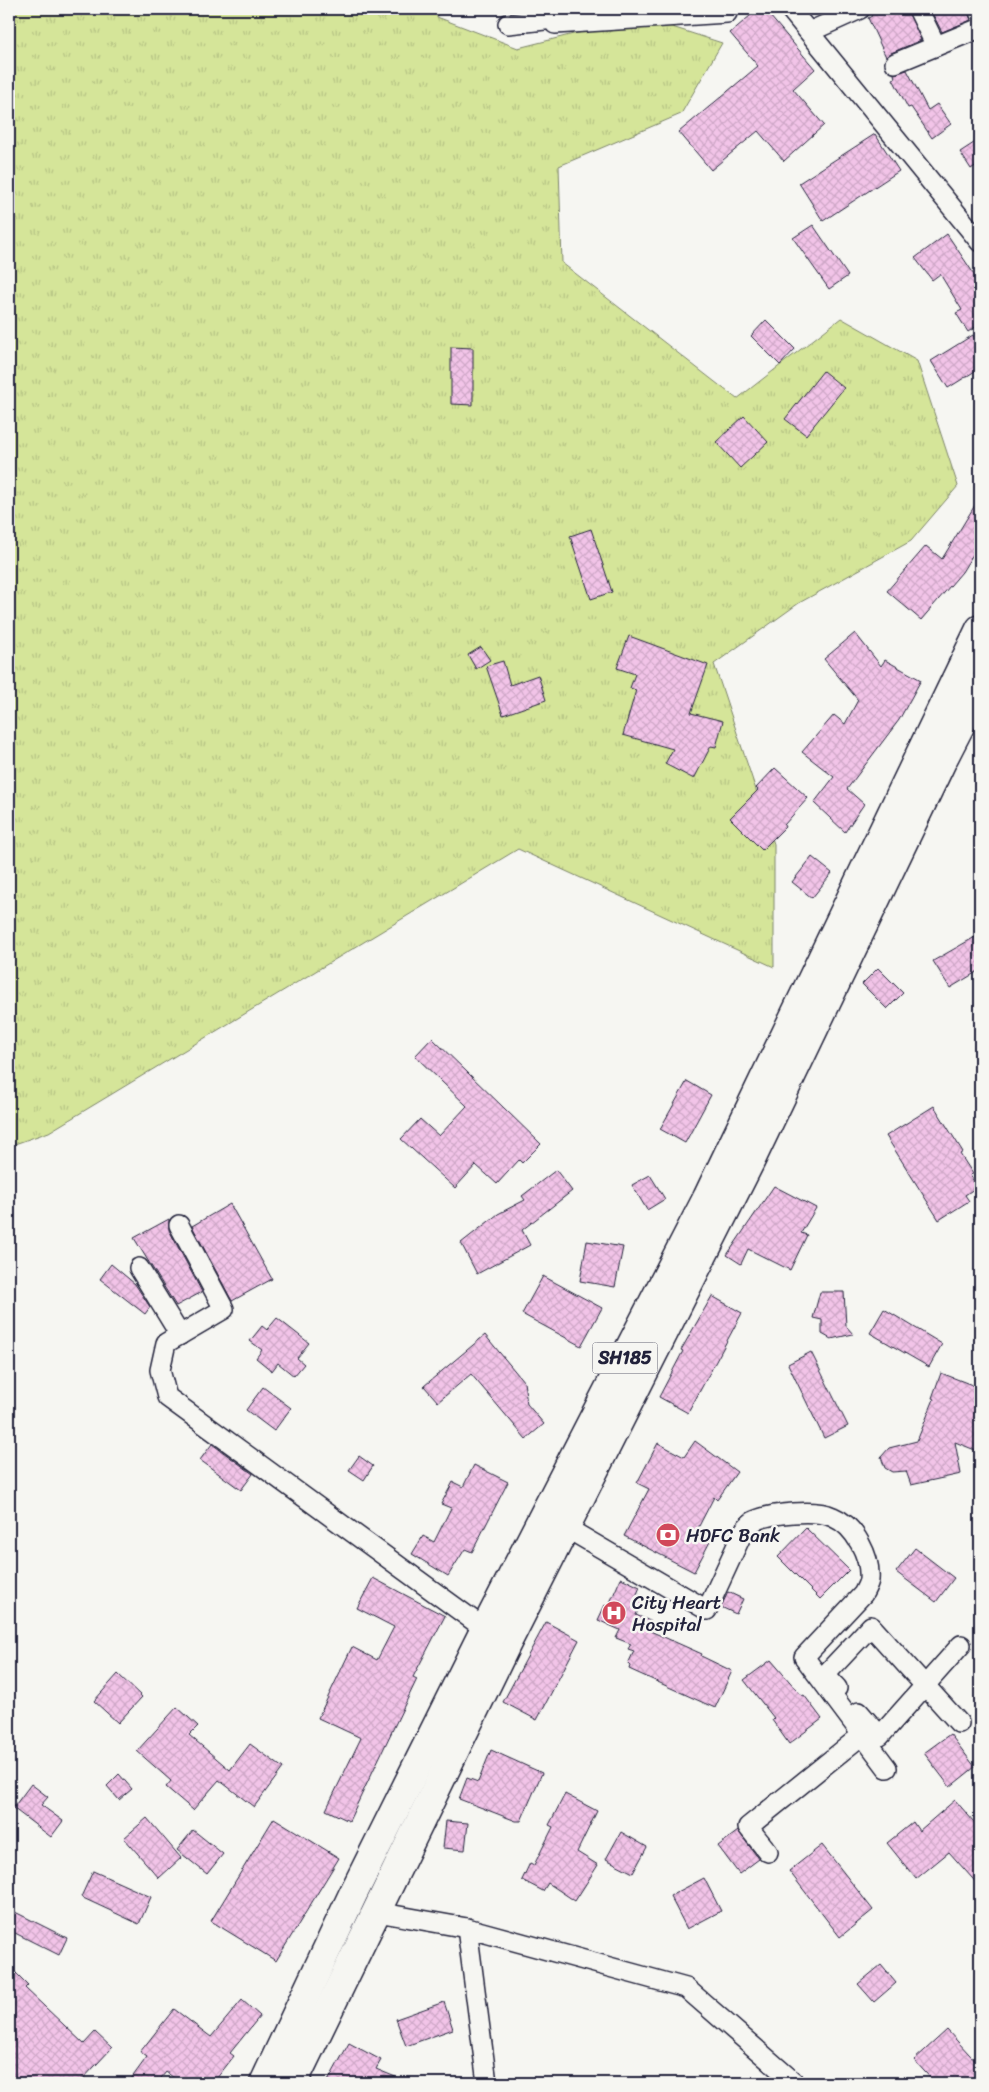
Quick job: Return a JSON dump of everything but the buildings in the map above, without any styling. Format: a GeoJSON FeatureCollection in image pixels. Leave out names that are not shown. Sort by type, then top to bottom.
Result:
{"type":"FeatureCollection","features":[{"type":"Feature","properties":{"kind":"main road","name":"SH185"},"geometry":{"type":"LineString","coordinates":[[264,2083],[364,1873],[485,1628],[707,1198],[980,629]]}},
{"type":"Feature","properties":{"kind":"main road","name":"SH185"},"geometry":{"type":"LineString","coordinates":[[292,2083],[565,1527],[751,1160],[943,759],[980,687]]}},
{"type":"Feature","properties":{"kind":"main road"},"geometry":{"type":"LineString","coordinates":[[364,1873],[389,1885]]}},
{"type":"Feature","properties":{"kind":"street"},"geometry":{"type":"LineString","coordinates":[[790,9],[980,242]]}},
{"type":"Feature","properties":{"kind":"street"},"geometry":{"type":"LineString","coordinates":[[809,32],[860,9]]}},
{"type":"Feature","properties":{"kind":"street"},"geometry":{"type":"LineString","coordinates":[[918,9],[936,46]]}},
{"type":"Feature","properties":{"kind":"street"},"geometry":{"type":"LineString","coordinates":[[978,9],[980,14]]}},
{"type":"Feature","properties":{"kind":"street"},"geometry":{"type":"LineString","coordinates":[[508,24],[554,14],[555,24],[727,13]]}},
{"type":"Feature","properties":{"kind":"street"},"geometry":{"type":"LineString","coordinates":[[894,62],[980,28]]}},
{"type":"Feature","properties":{"kind":"street"},"geometry":{"type":"LineString","coordinates":[[179,1225],[224,1309],[166,1343],[160,1370],[167,1397],[485,1628]]}},
{"type":"Feature","properties":{"kind":"street"},"geometry":{"type":"LineString","coordinates":[[138,1268],[180,1335]]}},
{"type":"Feature","properties":{"kind":"street"},"geometry":{"type":"LineString","coordinates":[[565,1527],[707,1610],[748,1525],[755,1520],[780,1515],[816,1512],[834,1517],[848,1526],[860,1543],[866,1558],[869,1581],[863,1594],[804,1657],[887,1768]]}},
{"type":"Feature","properties":{"kind":"street"},"geometry":{"type":"LineString","coordinates":[[852,1606],[959,1723]]}},
{"type":"Feature","properties":{"kind":"street"},"geometry":{"type":"LineString","coordinates":[[871,1626],[825,1675],[880,1736],[961,1645]]}},
{"type":"Feature","properties":{"kind":"street"},"geometry":{"type":"LineString","coordinates":[[768,1852],[748,1827],[862,1735]]}},
{"type":"Feature","properties":{"kind":"street"},"geometry":{"type":"LineString","coordinates":[[376,1912],[467,1928],[686,1988],[795,2083]]}},
{"type":"Feature","properties":{"kind":"street"},"geometry":{"type":"LineString","coordinates":[[467,1928],[487,2083]]}},
{"type":"Feature","properties":{"kind":"green space"},"geometry":{"type":"Polygon","coordinates":[[[9,9],[439,9],[437,17],[518,48],[641,17],[722,43],[681,114],[559,166],[562,263],[737,399],[841,318],[917,361],[958,486],[911,541],[799,603],[714,664],[774,844],[774,967],[518,849],[49,1132],[9,1146],[9,9]]]}},
{"type":"Feature","properties":{"kind":"place","name":"HDFC Bank"},"geometry":{"type":"Point","coordinates":[668,1535]}},
{"type":"Feature","properties":{"kind":"place","name":"City Heart Hospital"},"geometry":{"type":"Point","coordinates":[614,1613]}}]}
